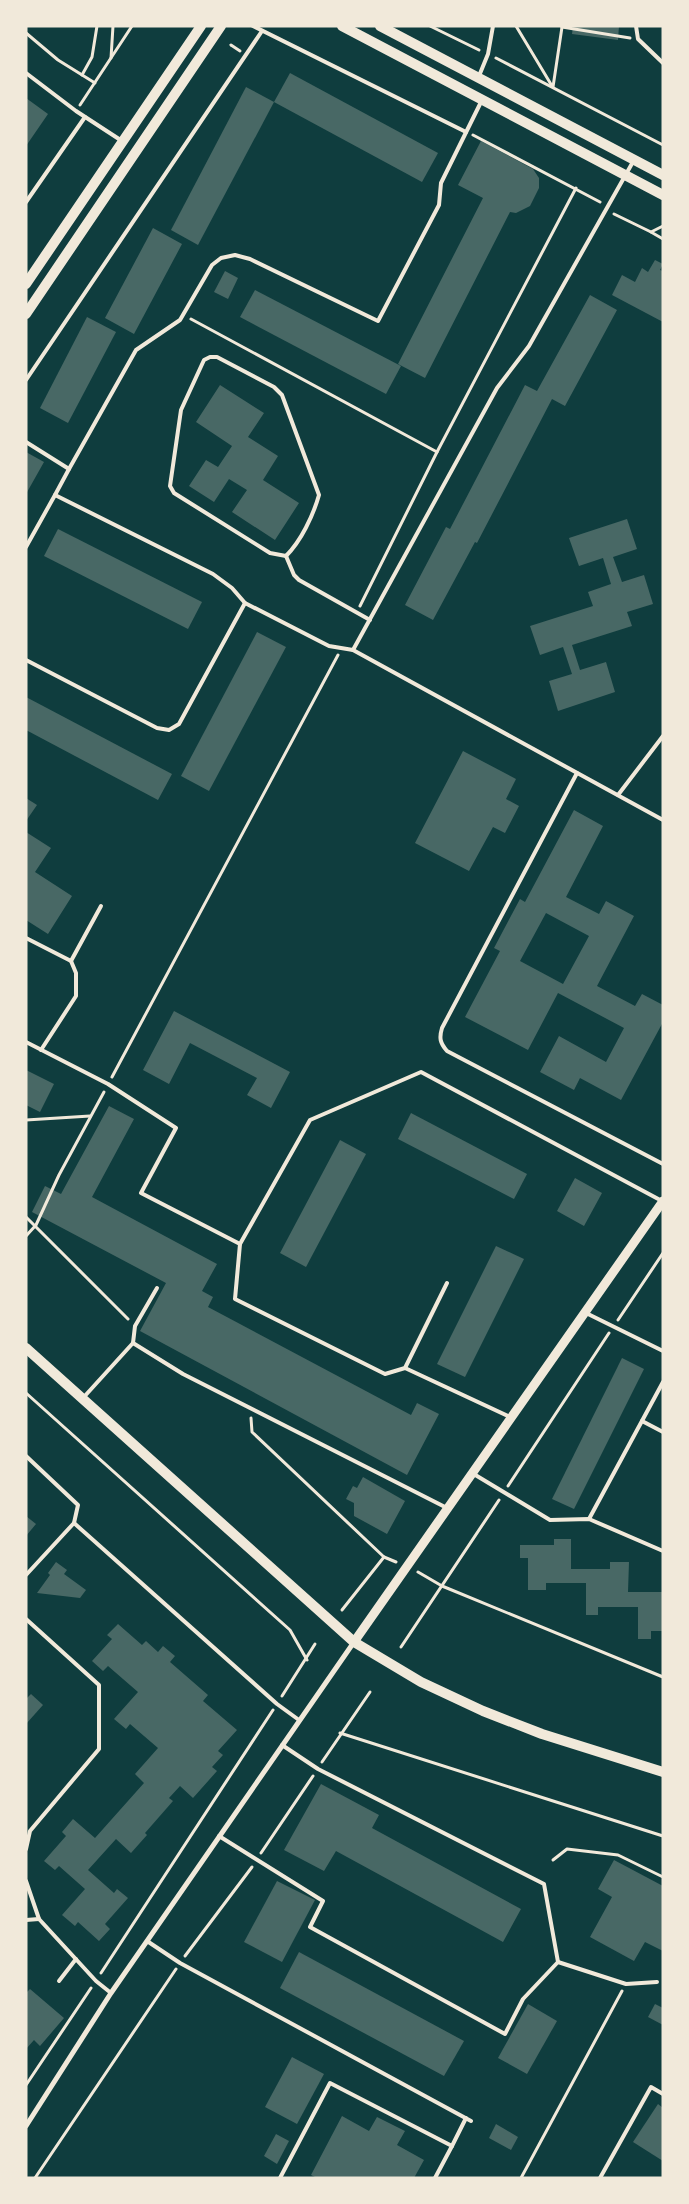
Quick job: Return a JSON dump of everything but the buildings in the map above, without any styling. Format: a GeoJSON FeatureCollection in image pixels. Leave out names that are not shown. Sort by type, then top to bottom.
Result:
{"type":"FeatureCollection","features":[{"type":"Feature","properties":{"kind":"main road"},"geometry":{"type":"LineString","coordinates":[[26,284],[201,26]]}},
{"type":"Feature","properties":{"kind":"main road"},"geometry":{"type":"LineString","coordinates":[[26,314],[221,26]]}},
{"type":"Feature","properties":{"kind":"main road"},"geometry":{"type":"LineString","coordinates":[[342,26],[663,195]]}},
{"type":"Feature","properties":{"kind":"main road"},"geometry":{"type":"LineString","coordinates":[[380,26],[663,175]]}},
{"type":"Feature","properties":{"kind":"main road"},"geometry":{"type":"LineString","coordinates":[[470,94],[478,78]]}},
{"type":"Feature","properties":{"kind":"main road"},"geometry":{"type":"LineString","coordinates":[[482,100],[490,84]]}},
{"type":"Feature","properties":{"kind":"main road"},"geometry":{"type":"LineString","coordinates":[[122,141],[137,152]]}},
{"type":"Feature","properties":{"kind":"main road"},"geometry":{"type":"LineString","coordinates":[[26,1348],[354,1642],[421,1682],[484,1711],[542,1734],[663,1772]]}},
{"type":"Feature","properties":{"kind":"street"},"geometry":{"type":"LineString","coordinates":[[26,2126],[111,1993],[299,1720],[662,1201]]}},
{"type":"Feature","properties":{"kind":"lane"},"geometry":{"type":"LineString","coordinates":[[253,26],[466,132]]}},
{"type":"Feature","properties":{"kind":"lane"},"geometry":{"type":"LineString","coordinates":[[478,78],[488,54],[493,26]]}},
{"type":"Feature","properties":{"kind":"lane"},"geometry":{"type":"LineString","coordinates":[[636,26],[638,39],[663,63]]}},
{"type":"Feature","properties":{"kind":"lane"},"geometry":{"type":"LineString","coordinates":[[26,380],[262,31]]}},
{"type":"Feature","properties":{"kind":"lane"},"geometry":{"type":"LineString","coordinates":[[26,73],[76,111],[122,141]]}},
{"type":"Feature","properties":{"kind":"lane"},"geometry":{"type":"LineString","coordinates":[[26,547],[136,350],[180,320],[212,266],[221,258],[235,255],[250,258],[378,321],[439,205],[441,183],[482,100]]}},
{"type":"Feature","properties":{"kind":"lane"},"geometry":{"type":"LineString","coordinates":[[26,202],[85,117]]}},
{"type":"Feature","properties":{"kind":"lane"},"geometry":{"type":"LineString","coordinates":[[353,650],[497,388],[529,346],[634,160]]}},
{"type":"Feature","properties":{"kind":"lane"},"geometry":{"type":"LineString","coordinates":[[210,357],[217,357],[274,387],[282,396],[319,495],[295,547],[286,556],[270,553],[174,494],[170,486],[181,410],[204,360],[210,357]]}},
{"type":"Feature","properties":{"kind":"lane"},"geometry":{"type":"LineString","coordinates":[[26,442],[69,469]]}},
{"type":"Feature","properties":{"kind":"lane"},"geometry":{"type":"LineString","coordinates":[[56,495],[213,574],[232,588],[245,603],[329,646],[341,650],[353,650],[663,820]]}},
{"type":"Feature","properties":{"kind":"lane"},"geometry":{"type":"LineString","coordinates":[[286,556],[294,576],[299,580],[370,620]]}},
{"type":"Feature","properties":{"kind":"lane"},"geometry":{"type":"LineString","coordinates":[[26,660],[157,728],[170,730],[178,724],[245,603]]}},
{"type":"Feature","properties":{"kind":"lane"},"geometry":{"type":"LineString","coordinates":[[618,795],[663,736]]}},
{"type":"Feature","properties":{"kind":"lane"},"geometry":{"type":"LineString","coordinates":[[577,773],[442,1028],[439,1037],[447,1051],[663,1164]]}},
{"type":"Feature","properties":{"kind":"lane"},"geometry":{"type":"LineString","coordinates":[[70,961],[101,906]]}},
{"type":"Feature","properties":{"kind":"lane"},"geometry":{"type":"LineString","coordinates":[[26,938],[70,961],[76,973],[76,996],[41,1050]]}},
{"type":"Feature","properties":{"kind":"lane"},"geometry":{"type":"LineString","coordinates":[[26,1042],[108,1084],[176,1128],[141,1193],[240,1244]]}},
{"type":"Feature","properties":{"kind":"lane"},"geometry":{"type":"LineString","coordinates":[[511,1418],[406,1368],[385,1374],[235,1299],[240,1244],[310,1120],[421,1072],[662,1201]]}},
{"type":"Feature","properties":{"kind":"lane"},"geometry":{"type":"LineString","coordinates":[[406,1368],[447,1283]]}},
{"type":"Feature","properties":{"kind":"lane"},"geometry":{"type":"LineString","coordinates":[[83,1398],[133,1343],[135,1326],[157,1288]]}},
{"type":"Feature","properties":{"kind":"lane"},"geometry":{"type":"LineString","coordinates":[[584,1312],[663,1351]]}},
{"type":"Feature","properties":{"kind":"lane"},"geometry":{"type":"LineString","coordinates":[[133,1343],[184,1374],[447,1508]]}},
{"type":"Feature","properties":{"kind":"lane"},"geometry":{"type":"LineString","coordinates":[[589,1519],[663,1382]]}},
{"type":"Feature","properties":{"kind":"lane"},"geometry":{"type":"LineString","coordinates":[[642,1421],[663,1432]]}},
{"type":"Feature","properties":{"kind":"lane"},"geometry":{"type":"LineString","coordinates":[[26,1456],[78,1505],[74,1523],[26,1575]]}},
{"type":"Feature","properties":{"kind":"lane"},"geometry":{"type":"LineString","coordinates":[[472,1473],[550,1520],[589,1519],[663,1551]]}},
{"type":"Feature","properties":{"kind":"lane"},"geometry":{"type":"LineString","coordinates":[[74,1523],[277,1704],[299,1720]]}},
{"type":"Feature","properties":{"kind":"lane"},"geometry":{"type":"LineString","coordinates":[[26,1619],[99,1685],[99,1749],[30,1832],[26,1849]]}},
{"type":"Feature","properties":{"kind":"lane"},"geometry":{"type":"LineString","coordinates":[[282,1746],[318,1769],[544,1884],[558,1962]]}},
{"type":"Feature","properties":{"kind":"lane"},"geometry":{"type":"LineString","coordinates":[[219,1836],[256,1861],[323,1901],[310,1927],[505,2034],[523,1999],[558,1962]]}},
{"type":"Feature","properties":{"kind":"lane"},"geometry":{"type":"LineString","coordinates":[[26,1881],[39,1919],[96,1981],[111,1993]]}},
{"type":"Feature","properties":{"kind":"lane"},"geometry":{"type":"LineString","coordinates":[[26,1920],[39,1919]]}},
{"type":"Feature","properties":{"kind":"lane"},"geometry":{"type":"LineString","coordinates":[[147,1941],[180,1962],[468,2120],[435,2178]]}},
{"type":"Feature","properties":{"kind":"lane"},"geometry":{"type":"LineString","coordinates":[[59,1981],[76,1959]]}},
{"type":"Feature","properties":{"kind":"lane"},"geometry":{"type":"LineString","coordinates":[[558,1962],[626,1984],[657,1982]]}},
{"type":"Feature","properties":{"kind":"lane"},"geometry":{"type":"LineString","coordinates":[[280,2178],[330,2083],[452,2146]]}},
{"type":"Feature","properties":{"kind":"lane"},"geometry":{"type":"LineString","coordinates":[[600,2178],[651,2087],[663,2094]]}},
{"type":"Feature","properties":{"kind":"path"},"geometry":{"type":"LineString","coordinates":[[82,75],[94,52],[97,26]]}},
{"type":"Feature","properties":{"kind":"path"},"geometry":{"type":"LineString","coordinates":[[110,59],[113,26]]}},
{"type":"Feature","properties":{"kind":"path"},"geometry":{"type":"LineString","coordinates":[[76,111],[132,26]]}},
{"type":"Feature","properties":{"kind":"path"},"geometry":{"type":"LineString","coordinates":[[430,26],[663,145]]}},
{"type":"Feature","properties":{"kind":"path"},"geometry":{"type":"LineString","coordinates":[[516,26],[552,87]]}},
{"type":"Feature","properties":{"kind":"path"},"geometry":{"type":"LineString","coordinates":[[552,87],[562,26],[638,39]]}},
{"type":"Feature","properties":{"kind":"path"},"geometry":{"type":"LineString","coordinates":[[26,33],[58,60],[95,82]]}},
{"type":"Feature","properties":{"kind":"path"},"geometry":{"type":"LineString","coordinates":[[466,132],[576,188],[615,214],[663,239]]}},
{"type":"Feature","properties":{"kind":"path"},"geometry":{"type":"LineString","coordinates":[[356,613],[437,452],[576,188]]}},
{"type":"Feature","properties":{"kind":"path"},"geometry":{"type":"LineString","coordinates":[[652,232],[663,226]]}},
{"type":"Feature","properties":{"kind":"path"},"geometry":{"type":"LineString","coordinates":[[183,314],[437,452]]}},
{"type":"Feature","properties":{"kind":"path"},"geometry":{"type":"LineString","coordinates":[[26,1236],[36,1225],[91,1116],[341,650]]}},
{"type":"Feature","properties":{"kind":"path"},"geometry":{"type":"LineString","coordinates":[[26,1120],[91,1116]]}},
{"type":"Feature","properties":{"kind":"path"},"geometry":{"type":"LineString","coordinates":[[26,1217],[135,1326]]}},
{"type":"Feature","properties":{"kind":"path"},"geometry":{"type":"LineString","coordinates":[[401,1647],[663,1253]]}},
{"type":"Feature","properties":{"kind":"path"},"geometry":{"type":"LineString","coordinates":[[26,1393],[290,1630],[306,1660]]}},
{"type":"Feature","properties":{"kind":"path"},"geometry":{"type":"LineString","coordinates":[[251,1409],[252,1432],[384,1557],[399,1563]]}},
{"type":"Feature","properties":{"kind":"path"},"geometry":{"type":"LineString","coordinates":[[342,1610],[384,1557]]}},
{"type":"Feature","properties":{"kind":"path"},"geometry":{"type":"LineString","coordinates":[[418,1572],[442,1586],[663,1677]]}},
{"type":"Feature","properties":{"kind":"path"},"geometry":{"type":"LineString","coordinates":[[26,2085],[96,1981],[315,1644]]}},
{"type":"Feature","properties":{"kind":"path"},"geometry":{"type":"LineString","coordinates":[[35,2178],[180,1962],[256,1861],[370,1692]]}},
{"type":"Feature","properties":{"kind":"path"},"geometry":{"type":"LineString","coordinates":[[340,1734],[663,1836]]}},
{"type":"Feature","properties":{"kind":"path"},"geometry":{"type":"LineString","coordinates":[[553,1860],[567,1848],[618,1856],[663,1877]]}},
{"type":"Feature","properties":{"kind":"path"},"geometry":{"type":"LineString","coordinates":[[521,2178],[626,1984]]}}]}
